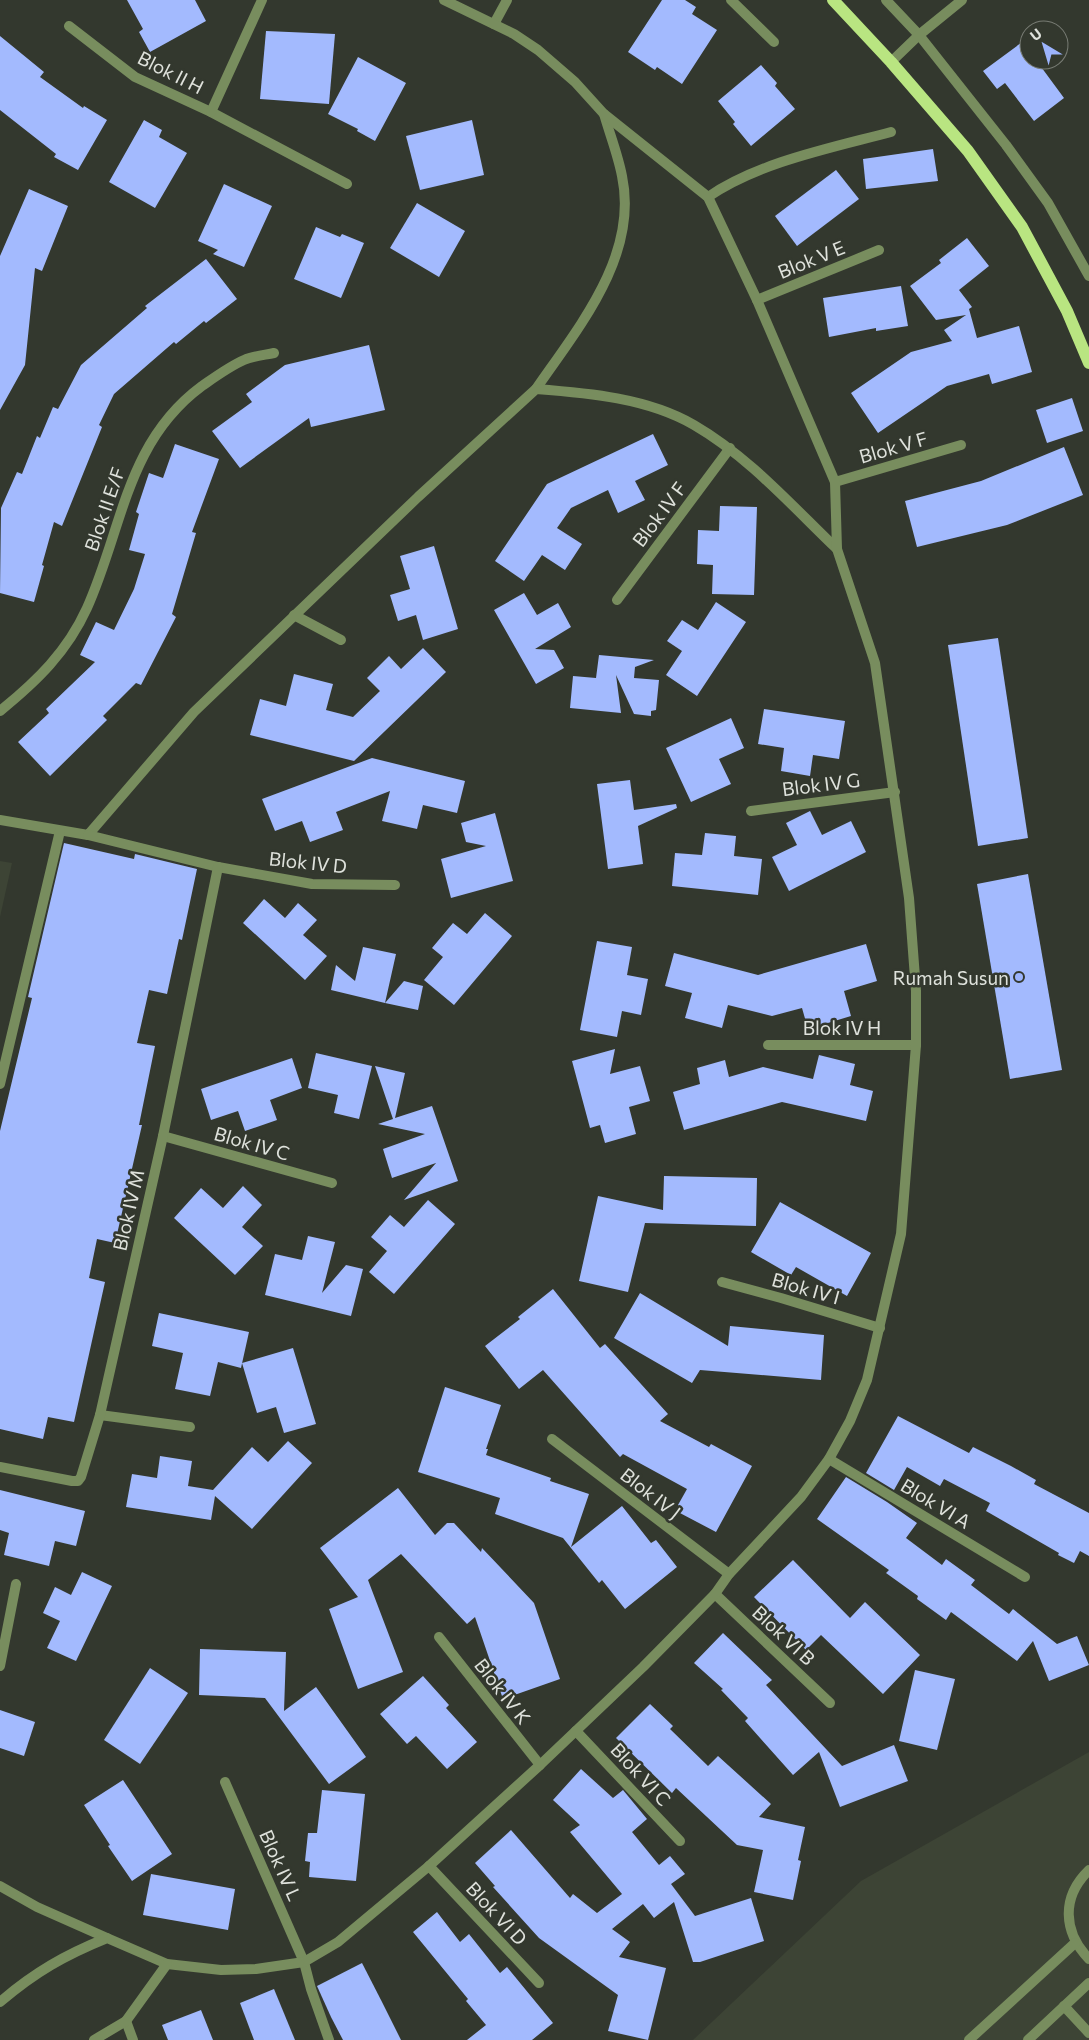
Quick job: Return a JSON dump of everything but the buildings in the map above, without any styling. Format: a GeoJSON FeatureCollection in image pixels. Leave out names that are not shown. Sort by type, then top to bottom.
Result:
{"type":"FeatureCollection","features":[{"type":"Feature","properties":{"kind":"main road"},"geometry":{"type":"LineString","coordinates":[[833,0],[891,62],[968,151],[1022,226],[1067,311],[1089,363]]}},
{"type":"Feature","properties":{"kind":"street","name":"Blok II H"},"geometry":{"type":"LineString","coordinates":[[211,112],[262,0]]}},
{"type":"Feature","properties":{"kind":"street"},"geometry":{"type":"LineString","coordinates":[[0,1886],[37,1907],[167,1964],[221,1970],[256,1969],[304,1962],[338,1942],[429,1866],[540,1765],[643,1667],[715,1594],[728,1574],[801,1497],[829,1459],[850,1421],[867,1380],[880,1328],[901,1234],[916,1045],[916,992],[909,898],[875,663],[837,549],[835,482],[757,300],[708,198],[604,114],[575,82],[538,50],[514,34],[444,0]]}},
{"type":"Feature","properties":{"kind":"street"},"geometry":{"type":"LineString","coordinates":[[494,24],[507,0]]}},
{"type":"Feature","properties":{"kind":"street"},"geometry":{"type":"LineString","coordinates":[[731,0],[774,42]]}},
{"type":"Feature","properties":{"kind":"street"},"geometry":{"type":"LineString","coordinates":[[886,0],[919,35],[1006,144],[1048,203],[1089,276]]}},
{"type":"Feature","properties":{"kind":"street"},"geometry":{"type":"LineString","coordinates":[[891,62],[919,35],[962,0]]}},
{"type":"Feature","properties":{"kind":"street","name":"Blok II H"},"geometry":{"type":"LineString","coordinates":[[69,26],[135,77],[211,112],[347,184]]}},
{"type":"Feature","properties":{"kind":"street"},"geometry":{"type":"LineString","coordinates":[[88,835],[194,712],[418,497],[536,389],[585,316],[612,265],[620,242],[624,212],[622,177],[604,114]]}},
{"type":"Feature","properties":{"kind":"street"},"geometry":{"type":"LineString","coordinates":[[708,198],[721,188],[785,161],[891,132]]}},
{"type":"Feature","properties":{"kind":"street","name":"Blok V E"},"geometry":{"type":"LineString","coordinates":[[757,300],[879,250]]}},
{"type":"Feature","properties":{"kind":"street","name":"Blok II E/F"},"geometry":{"type":"LineString","coordinates":[[0,711],[52,665],[69,641],[86,608],[103,566],[137,468],[157,432],[188,397],[208,382],[245,360],[274,353]]}},
{"type":"Feature","properties":{"kind":"street"},"geometry":{"type":"LineString","coordinates":[[536,389],[597,394],[616,398],[651,408],[693,424],[730,448],[759,473],[837,549]]}},
{"type":"Feature","properties":{"kind":"street","name":"Blok V F"},"geometry":{"type":"LineString","coordinates":[[835,482],[961,445]]}},
{"type":"Feature","properties":{"kind":"street","name":"Blok IV F"},"geometry":{"type":"LineString","coordinates":[[617,600],[730,448]]}},
{"type":"Feature","properties":{"kind":"street"},"geometry":{"type":"LineString","coordinates":[[294,615],[341,640]]}},
{"type":"Feature","properties":{"kind":"street","name":"Blok IV G"},"geometry":{"type":"LineString","coordinates":[[751,811],[895,792]]}},
{"type":"Feature","properties":{"kind":"street","name":"Blok IV D"},"geometry":{"type":"LineString","coordinates":[[0,820],[88,835],[218,866],[312,884],[395,885]]}},
{"type":"Feature","properties":{"kind":"street"},"geometry":{"type":"LineString","coordinates":[[0,1084],[4,1043],[60,831]]}},
{"type":"Feature","properties":{"kind":"street","name":"Blok IV M"},"geometry":{"type":"LineString","coordinates":[[0,1467],[78,1481],[81,1477],[100,1415],[163,1136],[218,866]]}},
{"type":"Feature","properties":{"kind":"street","name":"Blok IV H"},"geometry":{"type":"LineString","coordinates":[[768,1045],[916,1045]]}},
{"type":"Feature","properties":{"kind":"street","name":"Blok IV C"},"geometry":{"type":"LineString","coordinates":[[163,1136],[332,1183]]}},
{"type":"Feature","properties":{"kind":"street","name":"Blok IV I"},"geometry":{"type":"LineString","coordinates":[[722,1282],[880,1328]]}},
{"type":"Feature","properties":{"kind":"street"},"geometry":{"type":"LineString","coordinates":[[100,1415],[190,1426]]}},
{"type":"Feature","properties":{"kind":"street","name":"Blok IV J"},"geometry":{"type":"LineString","coordinates":[[552,1439],[728,1574]]}},
{"type":"Feature","properties":{"kind":"street","name":"Blok VI A"},"geometry":{"type":"LineString","coordinates":[[829,1459],[1025,1578]]}},
{"type":"Feature","properties":{"kind":"street"},"geometry":{"type":"LineString","coordinates":[[0,1666],[16,1584]]}},
{"type":"Feature","properties":{"kind":"street","name":"Blok VI B"},"geometry":{"type":"LineString","coordinates":[[715,1594],[830,1702]]}},
{"type":"Feature","properties":{"kind":"street","name":"Blok IV K"},"geometry":{"type":"LineString","coordinates":[[439,1637],[540,1765]]}},
{"type":"Feature","properties":{"kind":"street","name":"Blok VI C"},"geometry":{"type":"LineString","coordinates":[[576,1731],[680,1841]]}},
{"type":"Feature","properties":{"kind":"street","name":"Blok IV L"},"geometry":{"type":"LineString","coordinates":[[226,1782],[304,1962],[311,1990],[329,2040]]}},
{"type":"Feature","properties":{"kind":"street","name":"Blok VI D"},"geometry":{"type":"LineString","coordinates":[[429,1866],[539,1983]]}},
{"type":"Feature","properties":{"kind":"street"},"geometry":{"type":"LineString","coordinates":[[1089,1870],[1081,1878],[1072,1893],[1068,1909],[1070,1927],[1075,1943],[1089,1959]]}},
{"type":"Feature","properties":{"kind":"street"},"geometry":{"type":"LineString","coordinates":[[0,2002],[15,1989],[54,1963],[71,1953],[107,1938]]}},
{"type":"Feature","properties":{"kind":"street"},"geometry":{"type":"LineString","coordinates":[[969,2040],[1075,1943]]}},
{"type":"Feature","properties":{"kind":"street"},"geometry":{"type":"LineString","coordinates":[[94,2040],[126,2020],[167,1964]]}},
{"type":"Feature","properties":{"kind":"street"},"geometry":{"type":"LineString","coordinates":[[1028,2040],[1089,1983]]}},
{"type":"Feature","properties":{"kind":"street"},"geometry":{"type":"LineString","coordinates":[[1064,2006],[1089,2033]]}},
{"type":"Feature","properties":{"kind":"street"},"geometry":{"type":"LineString","coordinates":[[126,2020],[134,2040]]}},
{"type":"Feature","properties":{"kind":"shaded area"},"geometry":{"type":"Polygon","coordinates":[[[0,861],[12,863],[0,917],[0,861]]]}},
{"type":"Feature","properties":{"kind":"shaded area"},"geometry":{"type":"Polygon","coordinates":[[[1089,1752],[1089,2040],[693,2040],[861,1881],[1089,1752]]]}},
{"type":"Feature","properties":{"kind":"place","name":"Rumah Susun"},"geometry":{"type":"Point","coordinates":[1019,977]}}]}
